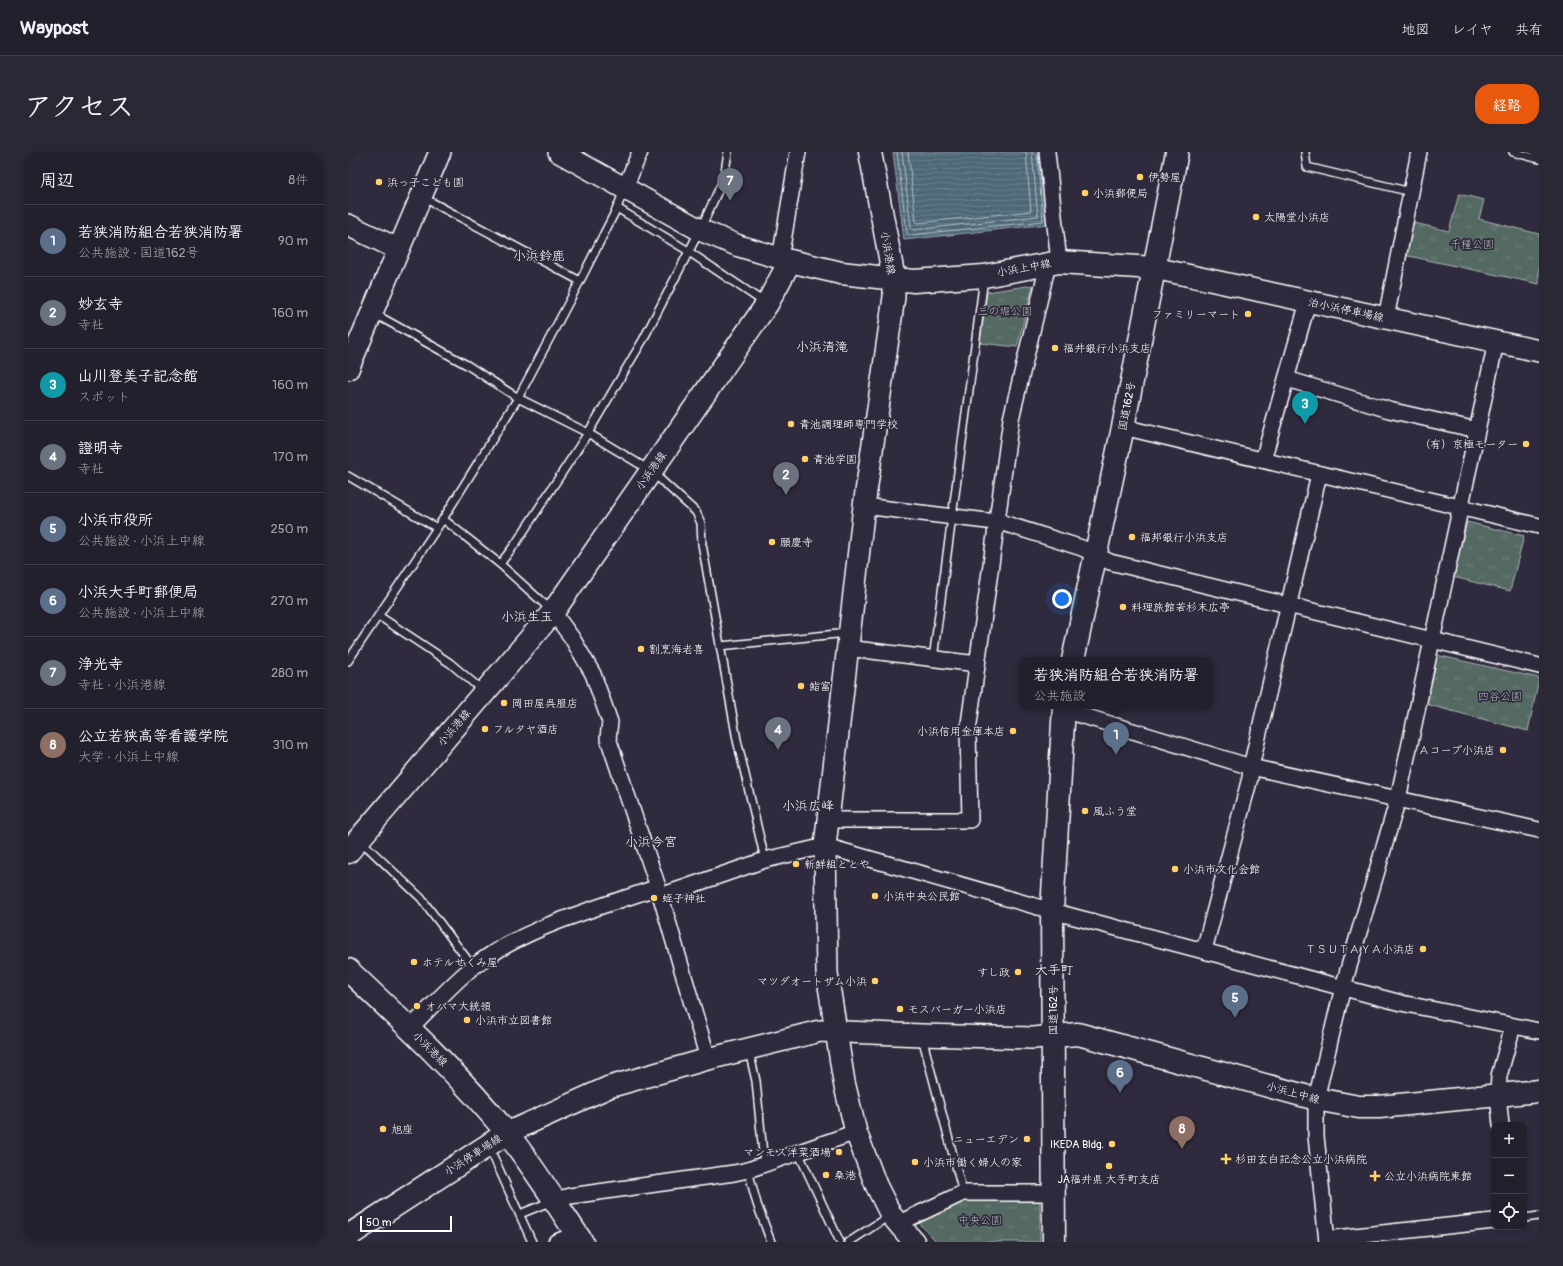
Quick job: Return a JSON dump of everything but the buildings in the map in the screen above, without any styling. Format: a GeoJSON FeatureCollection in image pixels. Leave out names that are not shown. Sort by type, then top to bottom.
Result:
{"type":"FeatureCollection","features":[{"type":"Feature","properties":{"kind":"main road","name":"小浜港線"},"geometry":{"type":"LineString","coordinates":[[354,846],[553,612],[766,304],[785,260],[841,273],[894,279],[870,152]]}},
{"type":"Feature","properties":{"kind":"main road","name":"国道162号"},"geometry":{"type":"LineString","coordinates":[[1074,657],[1123,427],[1177,152]]}},
{"type":"Feature","properties":{"kind":"main road","name":"小浜上中線"},"geometry":{"type":"LineString","coordinates":[[894,279],[920,280],[984,276],[1053,263],[1154,268]]}},
{"type":"Feature","properties":{"kind":"main road","name":"国道162号"},"geometry":{"type":"LineString","coordinates":[[1054,1242],[1052,911],[1064,709]]}},
{"type":"Feature","properties":{"kind":"main road","name":"小浜港線"},"geometry":{"type":"LineString","coordinates":[[348,970],[469,1088],[507,1133]]}},
{"type":"Feature","properties":{"kind":"main road","name":"小浜上中線"},"geometry":{"type":"LineString","coordinates":[[1053,1036],[1078,1034],[1316,1099],[1359,1107],[1379,1107],[1539,1091]]}},
{"type":"Feature","properties":{"kind":"main road","name":"小浜停車場線"},"geometry":{"type":"LineString","coordinates":[[351,1232],[507,1133],[580,1238]]}},
{"type":"Feature","properties":{"kind":"street"},"geometry":{"type":"LineString","coordinates":[[348,369],[440,152]]}},
{"type":"Feature","properties":{"kind":"street"},"geometry":{"type":"LineString","coordinates":[[559,152],[620,199],[740,246],[785,260],[798,152]]}},
{"type":"Feature","properties":{"kind":"street"},"geometry":{"type":"LineString","coordinates":[[620,199],[640,152]]}},
{"type":"Feature","properties":{"kind":"street"},"geometry":{"type":"LineString","coordinates":[[828,820],[970,820],[968,731],[1011,420],[1053,263],[1047,152]]}},
{"type":"Feature","properties":{"kind":"street"},"geometry":{"type":"LineString","coordinates":[[1386,318],[1420,152]]}},
{"type":"Feature","properties":{"kind":"street"},"geometry":{"type":"LineString","coordinates":[[348,225],[398,249]]}},
{"type":"Feature","properties":{"kind":"street","name":"泊小浜停車場線"},"geometry":{"type":"LineString","coordinates":[[1154,268],[1539,351]]}},
{"type":"Feature","properties":{"kind":"street"},"geometry":{"type":"LineString","coordinates":[[894,279],[894,297],[864,506],[825,846],[827,974],[844,1082],[856,1132],[876,1185],[894,1220],[914,1242]]}},
{"type":"Feature","properties":{"kind":"street"},"geometry":{"type":"LineString","coordinates":[[1263,460],[1308,302]]}},
{"type":"Feature","properties":{"kind":"street"},"geometry":{"type":"LineString","coordinates":[[1491,1221],[1379,1238],[1327,1240],[1316,1136],[1316,1099],[1343,987],[1398,799],[1496,342]]}},
{"type":"Feature","properties":{"kind":"street"},"geometry":{"type":"LineString","coordinates":[[1286,379],[1388,410],[1477,430]]}},
{"type":"Feature","properties":{"kind":"street"},"geometry":{"type":"LineString","coordinates":[[1123,427],[1539,526]]}},
{"type":"Feature","properties":{"kind":"street"},"geometry":{"type":"LineString","coordinates":[[1204,950],[1250,778],[1251,767],[1319,474]]}},
{"type":"Feature","properties":{"kind":"street"},"geometry":{"type":"LineString","coordinates":[[864,506],[1003,523],[1082,548],[1095,556],[1110,562],[1539,666]]}},
{"type":"Feature","properties":{"kind":"street"},"geometry":{"type":"LineString","coordinates":[[553,612],[572,638],[593,674],[610,722],[608,738],[659,892],[708,1059]]}},
{"type":"Feature","properties":{"kind":"street"},"geometry":{"type":"LineString","coordinates":[[848,641],[933,659],[977,664]]}},
{"type":"Feature","properties":{"kind":"street"},"geometry":{"type":"LineString","coordinates":[[1067,709],[1251,767],[1539,830]]}},
{"type":"Feature","properties":{"kind":"street"},"geometry":{"type":"LineString","coordinates":[[409,1029],[473,967],[516,940],[554,924],[659,892],[765,860],[825,846],[1052,911],[1401,1003],[1539,1031]]}},
{"type":"Feature","properties":{"kind":"street"},"geometry":{"type":"LineString","coordinates":[[1501,1122],[1498,1095],[1499,1076],[1513,1026]]}},
{"type":"Feature","properties":{"kind":"street"},"geometry":{"type":"LineString","coordinates":[[507,1133],[609,1087],[708,1059],[820,1031],[836,1033],[1034,1038],[1053,1036]]}},
{"type":"Feature","properties":{"kind":"street"},"geometry":{"type":"LineString","coordinates":[[555,1200],[570,1196],[748,1170],[856,1132]]}},
{"type":"Feature","properties":{"kind":"street"},"geometry":{"type":"LineString","coordinates":[[894,1220],[963,1193],[1053,1193]]}},
{"type":"Feature","properties":{"kind":"street"},"geometry":{"type":"LineString","coordinates":[[556,1242],[580,1238]]}},
{"type":"Feature","properties":{"kind":"lane"},"geometry":{"type":"LineString","coordinates":[[500,564],[516,543],[588,432],[643,340],[700,230],[724,178],[728,152]]}},
{"type":"Feature","properties":{"kind":"lane"},"geometry":{"type":"LineString","coordinates":[[1305,152],[1307,167],[1411,192]]}},
{"type":"Feature","properties":{"kind":"lane"},"geometry":{"type":"LineString","coordinates":[[1513,152],[1539,158]]}},
{"type":"Feature","properties":{"kind":"lane"},"geometry":{"type":"LineString","coordinates":[[421,196],[580,282]]}},
{"type":"Feature","properties":{"kind":"lane"},"geometry":{"type":"LineString","coordinates":[[348,661],[379,616],[387,600],[443,519],[518,398],[580,282],[620,199],[688,252],[766,304]]}},
{"type":"Feature","properties":{"kind":"lane"},"geometry":{"type":"LineString","coordinates":[[933,659],[984,276]]}},
{"type":"Feature","properties":{"kind":"lane"},"geometry":{"type":"LineString","coordinates":[[373,312],[466,365],[518,398],[588,432],[651,471],[696,512],[701,522],[702,544],[737,740],[765,860]]}},
{"type":"Feature","properties":{"kind":"lane"},"geometry":{"type":"LineString","coordinates":[[348,476],[437,528]]}},
{"type":"Feature","properties":{"kind":"lane"},"geometry":{"type":"LineString","coordinates":[[443,519],[500,564],[553,612]]}},
{"type":"Feature","properties":{"kind":"lane"},"geometry":{"type":"LineString","coordinates":[[379,616],[450,663],[484,692]]}},
{"type":"Feature","properties":{"kind":"lane"},"geometry":{"type":"LineString","coordinates":[[720,646],[848,641]]}},
{"type":"Feature","properties":{"kind":"lane"},"geometry":{"type":"LineString","coordinates":[[354,846],[421,898],[473,967]]}},
{"type":"Feature","properties":{"kind":"lane"},"geometry":{"type":"LineString","coordinates":[[922,1035],[963,1193]]}},
{"type":"Feature","properties":{"kind":"lane"},"geometry":{"type":"LineString","coordinates":[[748,1049],[756,1081],[764,1164]]}},
{"type":"Feature","properties":{"kind":"lane"},"geometry":{"type":"LineString","coordinates":[[488,1145],[532,1242]]}},
{"type":"Feature","properties":{"kind":"lane"},"geometry":{"type":"LineString","coordinates":[[798,1152],[840,1242]]}},
{"type":"Feature","properties":{"kind":"lane"},"geometry":{"type":"LineString","coordinates":[[748,1170],[763,1225],[771,1242]]}},
{"type":"Feature","properties":{"kind":"lane"},"geometry":{"type":"LineString","coordinates":[[520,1214],[555,1200]]}},
{"type":"Feature","properties":{"kind":"lane"},"geometry":{"type":"LineString","coordinates":[[1527,1218],[1539,1216]]}},
{"type":"Feature","properties":{"kind":"lane"},"geometry":{"type":"LineString","coordinates":[[849,1242],[894,1220]]}},
{"type":"Feature","properties":{"kind":"green space","name":"千種公園"},"geometry":{"type":"Polygon","coordinates":[[[1459,194],[1484,200],[1479,219],[1539,234],[1539,284],[1404,255],[1410,222],[1449,231],[1459,194]]]}},
{"type":"Feature","properties":{"kind":"green space","name":"三の堀公園"},"geometry":{"type":"Polygon","coordinates":[[[1033,285],[1017,347],[980,343],[987,292],[1033,285]]]}},
{"type":"Feature","properties":{"kind":"green space"},"geometry":{"type":"Polygon","coordinates":[[[1467,522],[1524,536],[1510,591],[1453,577],[1467,522]]]}},
{"type":"Feature","properties":{"kind":"green space","name":"四谷公園"},"geometry":{"type":"Polygon","coordinates":[[[1436,655],[1539,678],[1528,731],[1425,704],[1436,655]]]}},
{"type":"Feature","properties":{"kind":"green space","name":"中央公園"},"geometry":{"type":"Polygon","coordinates":[[[1036,1198],[1040,1203],[1040,1242],[937,1242],[917,1221],[960,1200],[1036,1198]]]}},
{"type":"Feature","properties":{"kind":"water"},"geometry":{"type":"Polygon","coordinates":[[[893,152],[1041,152],[1049,224],[904,240],[893,152]]]}},
{"type":"Feature","properties":{"kind":"place","name":"伊勢屋"},"geometry":{"type":"Point","coordinates":[1140,177]}},
{"type":"Feature","properties":{"kind":"place","name":"浜っ子こども園"},"geometry":{"type":"Point","coordinates":[379,182]}},
{"type":"Feature","properties":{"kind":"place","name":"小浜郵便局"},"geometry":{"type":"Point","coordinates":[1085,193]}},
{"type":"Feature","properties":{"kind":"place","name":"浄光寺"},"geometry":{"type":"Point","coordinates":[730,201]}},
{"type":"Feature","properties":{"kind":"place","name":"太陽堂小浜店"},"geometry":{"type":"Point","coordinates":[1256,217]}},
{"type":"Feature","properties":{"kind":"place","name":"ファミリーマート"},"geometry":{"type":"Point","coordinates":[1248,314]}},
{"type":"Feature","properties":{"kind":"place","name":"福井銀行小浜支店"},"geometry":{"type":"Point","coordinates":[1055,348]}},
{"type":"Feature","properties":{"kind":"place","name":"青池調理師専門学校"},"geometry":{"type":"Point","coordinates":[791,424]}},
{"type":"Feature","properties":{"kind":"place","name":"山川登美子記念館"},"geometry":{"type":"Point","coordinates":[1305,424]}},
{"type":"Feature","properties":{"kind":"place","name":"（有）京極モーター"},"geometry":{"type":"Point","coordinates":[1526,444]}},
{"type":"Feature","properties":{"kind":"place","name":"青池学園"},"geometry":{"type":"Point","coordinates":[805,459]}},
{"type":"Feature","properties":{"kind":"place","name":"妙玄寺"},"geometry":{"type":"Point","coordinates":[786,495]}},
{"type":"Feature","properties":{"kind":"place","name":"福邦銀行小浜支店"},"geometry":{"type":"Point","coordinates":[1132,537]}},
{"type":"Feature","properties":{"kind":"place","name":"願慶寺"},"geometry":{"type":"Point","coordinates":[772,542]}},
{"type":"Feature","properties":{"kind":"place","name":"料理旅館若杉末広亭"},"geometry":{"type":"Point","coordinates":[1123,607]}},
{"type":"Feature","properties":{"kind":"place","name":"割烹海老喜"},"geometry":{"type":"Point","coordinates":[641,649]}},
{"type":"Feature","properties":{"kind":"place","name":"鮨富"},"geometry":{"type":"Point","coordinates":[801,686]}},
{"type":"Feature","properties":{"kind":"place","name":"岡田屋呉服店"},"geometry":{"type":"Point","coordinates":[504,703]}},
{"type":"Feature","properties":{"kind":"place","name":"フルタヤ酒店"},"geometry":{"type":"Point","coordinates":[485,729]}},
{"type":"Feature","properties":{"kind":"place","name":"小浜信用金庫本店"},"geometry":{"type":"Point","coordinates":[1013,731]}},
{"type":"Feature","properties":{"kind":"place","name":"證明寺"},"geometry":{"type":"Point","coordinates":[778,750]}},
{"type":"Feature","properties":{"kind":"place","name":"Ａコープ小浜店"},"geometry":{"type":"Point","coordinates":[1503,750]}},
{"type":"Feature","properties":{"kind":"place","name":"若狭消防組合若狭消防署"},"geometry":{"type":"Point","coordinates":[1116,755]}},
{"type":"Feature","properties":{"kind":"place","name":"風ふう堂"},"geometry":{"type":"Point","coordinates":[1085,811]}},
{"type":"Feature","properties":{"kind":"place","name":"新鮮組ととや"},"geometry":{"type":"Point","coordinates":[796,864]}},
{"type":"Feature","properties":{"kind":"place","name":"小浜市文化会館"},"geometry":{"type":"Point","coordinates":[1175,869]}},
{"type":"Feature","properties":{"kind":"place","name":"小浜中央公民館"},"geometry":{"type":"Point","coordinates":[875,896]}},
{"type":"Feature","properties":{"kind":"place","name":"蛭子神社"},"geometry":{"type":"Point","coordinates":[654,898]}},
{"type":"Feature","properties":{"kind":"place","name":"ＴＳＵＴＡＹＡ小浜店"},"geometry":{"type":"Point","coordinates":[1423,949]}},
{"type":"Feature","properties":{"kind":"place","name":"ホテルせくみ屋"},"geometry":{"type":"Point","coordinates":[414,962]}},
{"type":"Feature","properties":{"kind":"place","name":"すし政"},"geometry":{"type":"Point","coordinates":[1018,972]}},
{"type":"Feature","properties":{"kind":"place","name":"マツダオートザム小浜"},"geometry":{"type":"Point","coordinates":[875,981]}},
{"type":"Feature","properties":{"kind":"place","name":"オバマ大統領"},"geometry":{"type":"Point","coordinates":[417,1006]}},
{"type":"Feature","properties":{"kind":"place","name":"モスバーガー小浜店"},"geometry":{"type":"Point","coordinates":[900,1009]}},
{"type":"Feature","properties":{"kind":"place","name":"小浜市役所"},"geometry":{"type":"Point","coordinates":[1235,1018]}},
{"type":"Feature","properties":{"kind":"place","name":"小浜市立図書館"},"geometry":{"type":"Point","coordinates":[467,1020]}},
{"type":"Feature","properties":{"kind":"place","name":"小浜大手町郵便局"},"geometry":{"type":"Point","coordinates":[1120,1093]}},
{"type":"Feature","properties":{"kind":"place","name":"旭座"},"geometry":{"type":"Point","coordinates":[383,1129]}},
{"type":"Feature","properties":{"kind":"place","name":"ニューエデン"},"geometry":{"type":"Point","coordinates":[1027,1139]}},
{"type":"Feature","properties":{"kind":"place","name":"IKEDA Bldg."},"geometry":{"type":"Point","coordinates":[1112,1144]}},
{"type":"Feature","properties":{"kind":"place","name":"公立若狭高等看護学院"},"geometry":{"type":"Point","coordinates":[1182,1149]}},
{"type":"Feature","properties":{"kind":"place","name":"マンモス洋菜酒場"},"geometry":{"type":"Point","coordinates":[839,1152]}},
{"type":"Feature","properties":{"kind":"place","name":"杉田玄白記念公立小浜病院"},"geometry":{"type":"Point","coordinates":[1226,1159]}},
{"type":"Feature","properties":{"kind":"place","name":"小浜市働く婦人の家"},"geometry":{"type":"Point","coordinates":[915,1162]}},
{"type":"Feature","properties":{"kind":"place","name":"JA福井県 大手町支店"},"geometry":{"type":"Point","coordinates":[1109,1166]}},
{"type":"Feature","properties":{"kind":"place","name":"桑港"},"geometry":{"type":"Point","coordinates":[826,1175]}},
{"type":"Feature","properties":{"kind":"place","name":"公立小浜病院東館"},"geometry":{"type":"Point","coordinates":[1375,1176]}},
{"type":"Feature","properties":{"kind":"district","name":"小浜鈴鹿"},"geometry":{"type":"Point","coordinates":[539,256]}},
{"type":"Feature","properties":{"kind":"district","name":"小浜清滝"},"geometry":{"type":"Point","coordinates":[822,347]}},
{"type":"Feature","properties":{"kind":"district","name":"小浜生玉"},"geometry":{"type":"Point","coordinates":[527,617]}},
{"type":"Feature","properties":{"kind":"district","name":"小浜広峰"},"geometry":{"type":"Point","coordinates":[808,806]}},
{"type":"Feature","properties":{"kind":"district","name":"小浜今宮"},"geometry":{"type":"Point","coordinates":[651,842]}},
{"type":"Feature","properties":{"kind":"district","name":"大手町"},"geometry":{"type":"Point","coordinates":[1054,970]}}]}
